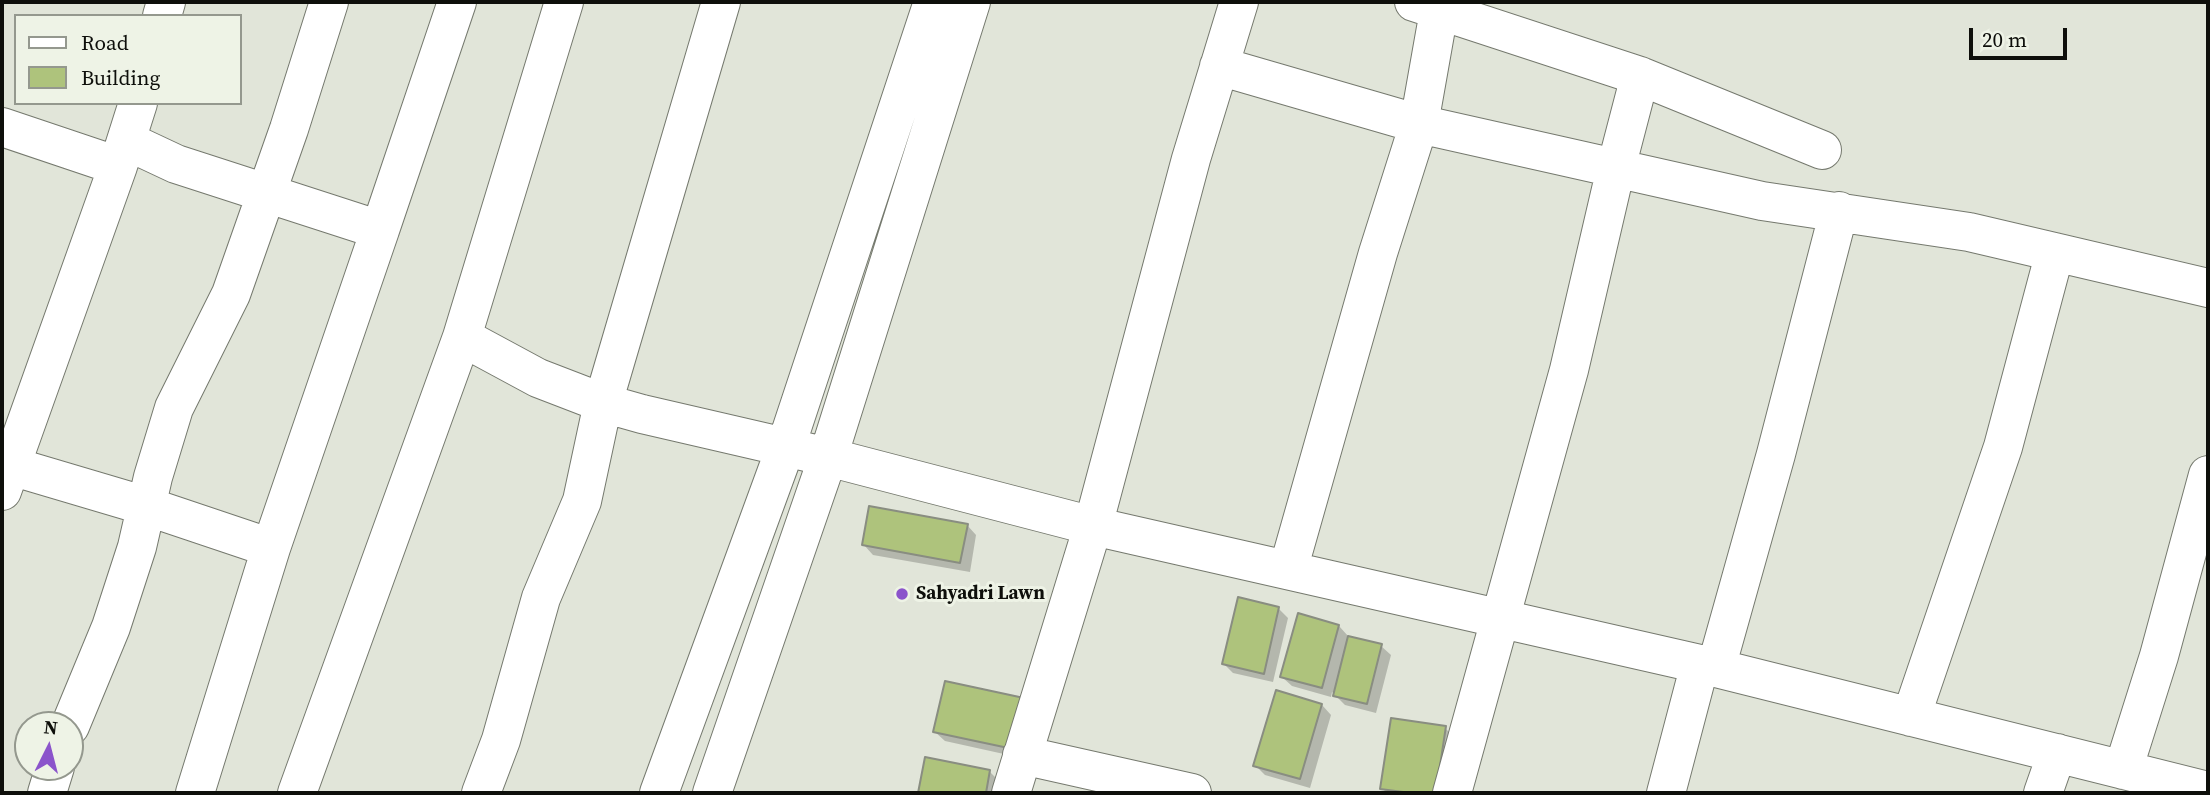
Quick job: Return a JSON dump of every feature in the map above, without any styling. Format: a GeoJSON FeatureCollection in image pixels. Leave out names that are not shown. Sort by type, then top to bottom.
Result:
{"type":"FeatureCollection","features":[{"type":"Feature","properties":{"kind":"street"},"geometry":{"type":"LineString","coordinates":[[76,711],[111,627],[137,547],[174,408],[231,293],[302,91],[329,2]]}},
{"type":"Feature","properties":{"kind":"street"},"geometry":{"type":"LineString","coordinates":[[195,793],[271,548],[457,2]]}},
{"type":"Feature","properties":{"kind":"street"},"geometry":{"type":"LineString","coordinates":[[297,793],[461,337],[565,2]]}},
{"type":"Feature","properties":{"kind":"street"},"geometry":{"type":"LineString","coordinates":[[481,793],[501,740],[541,598],[582,501],[603,403],[721,2]]}},
{"type":"Feature","properties":{"kind":"street"},"geometry":{"type":"LineString","coordinates":[[659,793],[785,449],[933,2]]}},
{"type":"Feature","properties":{"kind":"street"},"geometry":{"type":"LineString","coordinates":[[712,793],[828,457],[971,2]]}},
{"type":"Feature","properties":{"kind":"street"},"geometry":{"type":"LineString","coordinates":[[1011,793],[1093,526],[1191,159],[1238,2]]}},
{"type":"Feature","properties":{"kind":"street"},"geometry":{"type":"LineString","coordinates":[[1288,570],[1378,253],[1419,124],[1427,7],[1640,76],[1822,150]]}},
{"type":"Feature","properties":{"kind":"street"},"geometry":{"type":"LineString","coordinates":[[1219,66],[1419,124],[1762,201],[1969,232],[2208,288]]}},
{"type":"Feature","properties":{"kind":"street"},"geometry":{"type":"LineString","coordinates":[[1452,793],[1569,370],[1615,168],[1640,76]]}},
{"type":"Feature","properties":{"kind":"street"},"geometry":{"type":"LineString","coordinates":[[137,105],[123,154],[6,478],[146,506],[271,548]]}},
{"type":"Feature","properties":{"kind":"street"},"geometry":{"type":"LineString","coordinates":[[2,127],[176,164],[380,230]]}},
{"type":"Feature","properties":{"kind":"street"},"geometry":{"type":"LineString","coordinates":[[1666,793],[1776,454],[1839,211]]}},
{"type":"Feature","properties":{"kind":"street"},"geometry":{"type":"LineString","coordinates":[[1911,717],[2003,447],[2055,252]]}},
{"type":"Feature","properties":{"kind":"street"},"geometry":{"type":"LineString","coordinates":[[461,337],[538,378],[603,403],[785,449],[828,457],[1093,526],[1708,666],[2208,791]]}},
{"type":"Feature","properties":{"kind":"street"},"geometry":{"type":"LineString","coordinates":[[2123,769],[2159,656],[2208,475]]}},
{"type":"Feature","properties":{"kind":"street"},"geometry":{"type":"LineString","coordinates":[[2043,793],[2057,753]]}},
{"type":"Feature","properties":{"kind":"street"},"geometry":{"type":"LineString","coordinates":[[1023,755],[1192,793]]}},
{"type":"Feature","properties":{"kind":"building"},"geometry":{"type":"Polygon","coordinates":[[[869,506],[968,524],[960,563],[862,545],[869,506]]]}},
{"type":"Feature","properties":{"kind":"building"},"geometry":{"type":"Polygon","coordinates":[[[1238,597],[1279,607],[1264,674],[1222,664],[1238,597]]]}},
{"type":"Feature","properties":{"kind":"building"},"geometry":{"type":"Polygon","coordinates":[[[1298,613],[1339,625],[1322,688],[1280,677],[1298,613]]]}},
{"type":"Feature","properties":{"kind":"building"},"geometry":{"type":"Polygon","coordinates":[[[1348,636],[1382,644],[1367,704],[1333,696],[1348,636]]]}},
{"type":"Feature","properties":{"kind":"building"},"geometry":{"type":"Polygon","coordinates":[[[945,681],[1024,698],[1013,749],[933,732],[945,681]]]}},
{"type":"Feature","properties":{"kind":"building"},"geometry":{"type":"Polygon","coordinates":[[[1276,690],[1322,704],[1300,779],[1253,766],[1276,690]]]}},
{"type":"Feature","properties":{"kind":"building"},"geometry":{"type":"Polygon","coordinates":[[[1391,718],[1446,726],[1436,793],[1380,789],[1391,718]]]}},
{"type":"Feature","properties":{"kind":"building"},"geometry":{"type":"Polygon","coordinates":[[[925,757],[990,770],[986,793],[918,793],[925,757]]]}},
{"type":"Feature","properties":{"kind":"place","name":"Sahyadri Lawn"},"geometry":{"type":"Point","coordinates":[902,594]}}]}
